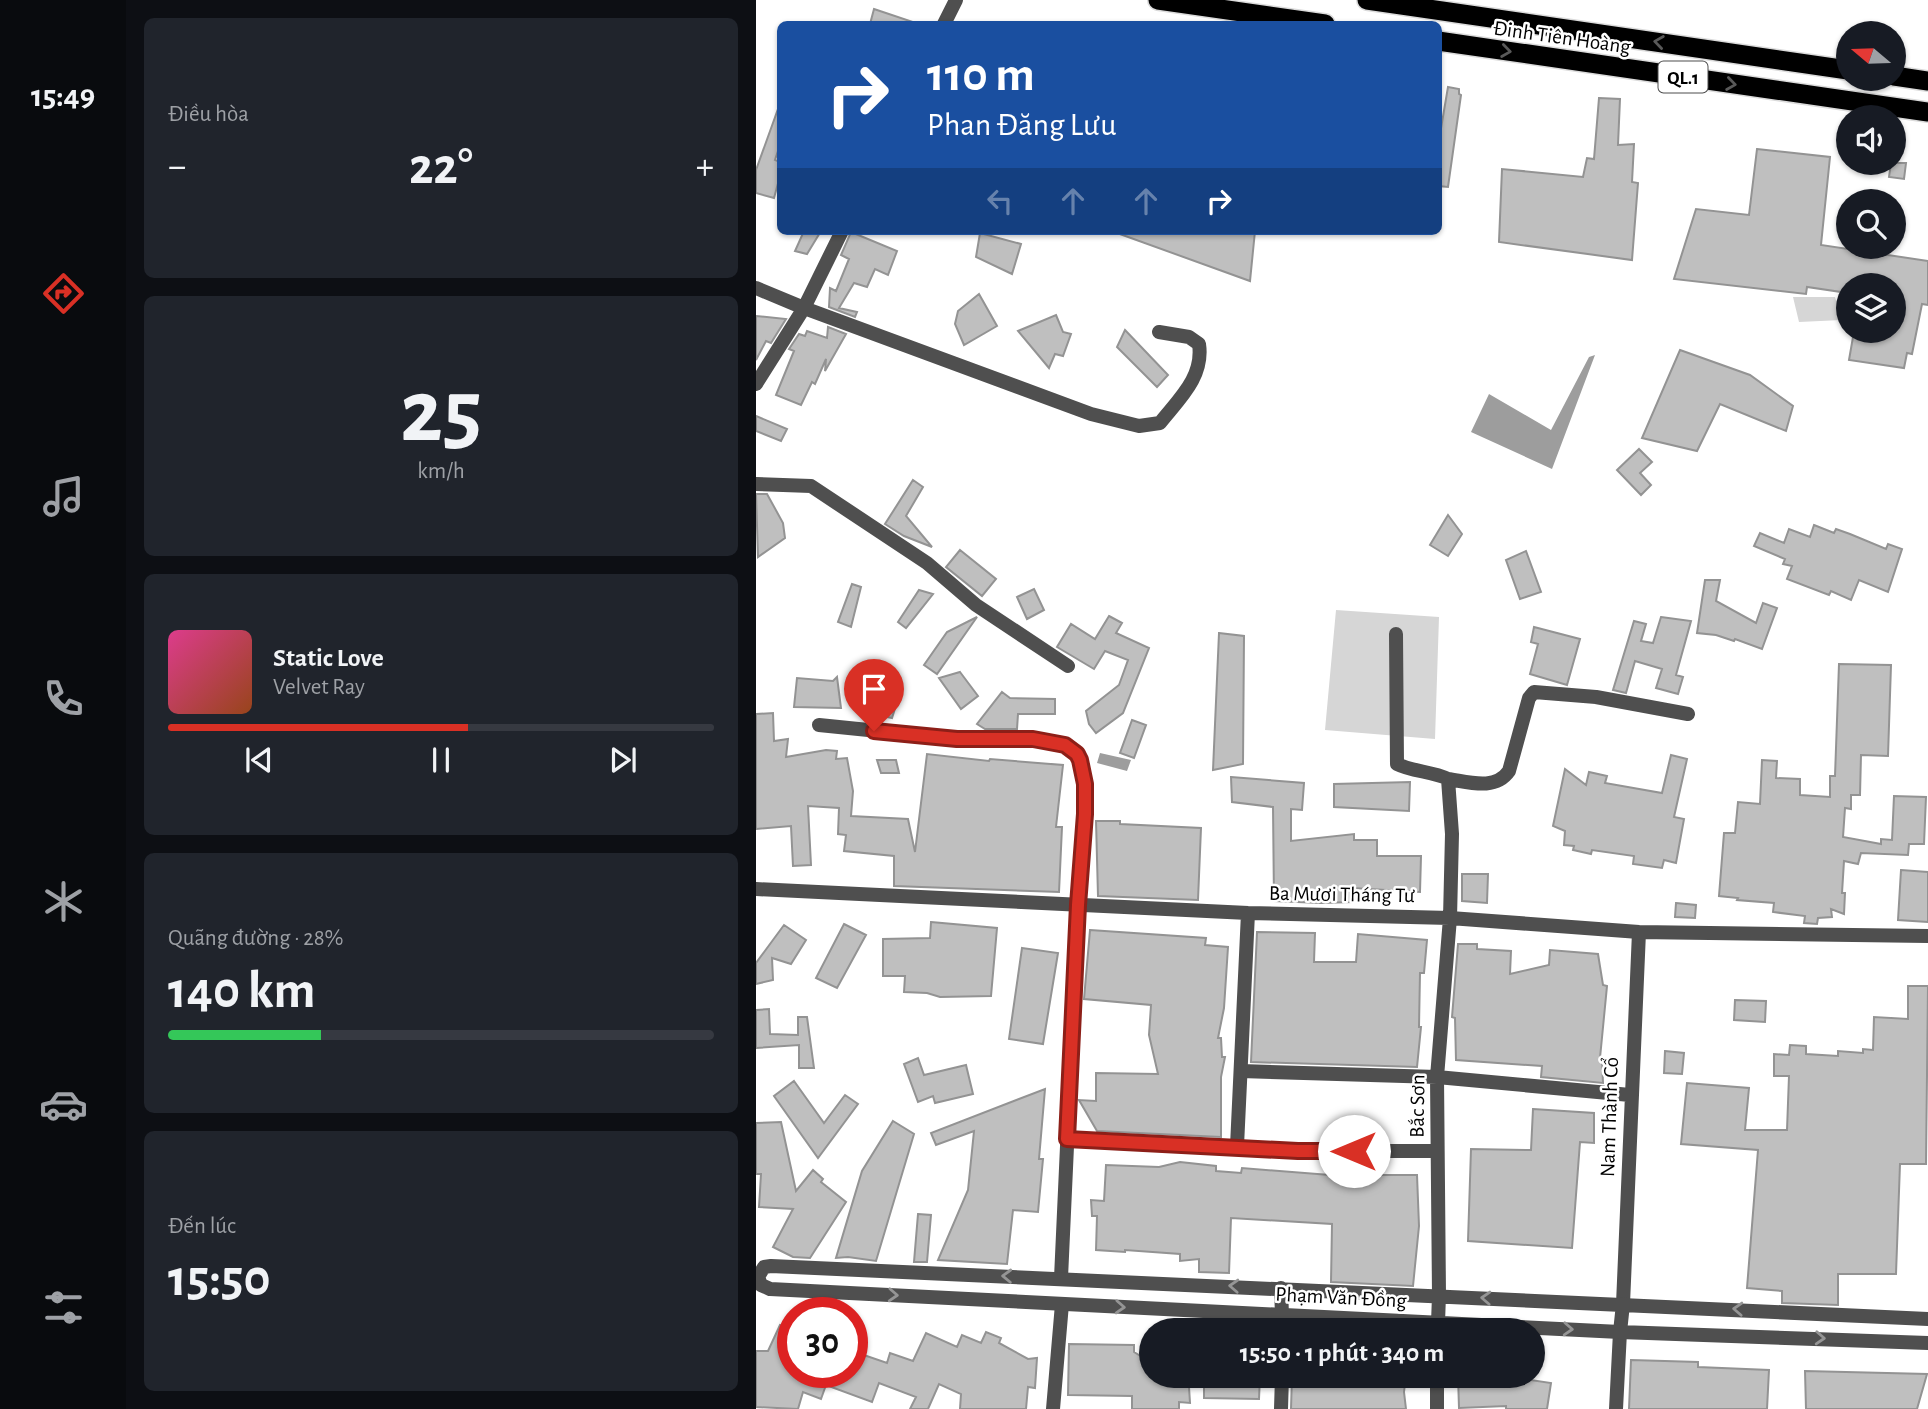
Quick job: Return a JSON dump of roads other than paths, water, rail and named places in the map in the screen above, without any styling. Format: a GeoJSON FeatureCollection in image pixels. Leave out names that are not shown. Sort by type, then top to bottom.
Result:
{"type":"FeatureCollection","features":[{"type":"Feature","properties":{"kind":"highway"},"geometry":{"type":"LineString","coordinates":[[1158,0],[1304,21]]}},
{"type":"Feature","properties":{"kind":"highway","name":"Đinh Tiên Hoàng"},"geometry":{"type":"LineString","coordinates":[[1367,0],[1836,68]]}},
{"type":"Feature","properties":{"kind":"highway"},"geometry":{"type":"LineString","coordinates":[[1446,42],[1460,13]]}},
{"type":"Feature","properties":{"kind":"highway","name":"Đinh Tiên Hoàng"},"geometry":{"type":"LineString","coordinates":[[1446,42],[1928,112]]}},
{"type":"Feature","properties":{"kind":"highway"},"geometry":{"type":"LineString","coordinates":[[1906,78],[1928,81]]}},
{"type":"Feature","properties":{"kind":"street"},"geometry":{"type":"LineString","coordinates":[[946,21],[956,0]]}},
{"type":"Feature","properties":{"kind":"street"},"geometry":{"type":"LineString","coordinates":[[756,384],[804,308],[840,235]]}},
{"type":"Feature","properties":{"kind":"street"},"geometry":{"type":"LineString","coordinates":[[756,288],[1091,414],[1139,426],[1160,423],[1192,383],[1199,365],[1199,344],[1189,337],[1159,332]]}},
{"type":"Feature","properties":{"kind":"street"},"geometry":{"type":"LineString","coordinates":[[756,484],[811,486],[926,563],[976,605],[1068,666]]}},
{"type":"Feature","properties":{"kind":"street"},"geometry":{"type":"LineString","coordinates":[[1396,634],[1397,764],[1404,767],[1435,772],[1448,779],[1490,784],[1503,780],[1509,771],[1529,698],[1534,692],[1596,697],[1688,714]]}},
{"type":"Feature","properties":{"kind":"street"},"geometry":{"type":"LineString","coordinates":[[820,725],[957,739],[1033,739],[1071,748],[1083,766],[1085,814],[1067,1139],[1062,1304],[1054,1409]]}},
{"type":"Feature","properties":{"kind":"street","name":"Bắc Sơn"},"geometry":{"type":"LineString","coordinates":[[1438,1318],[1437,1077],[1450,918],[1452,834],[1448,779]]}},
{"type":"Feature","properties":{"kind":"street","name":"Ba Mươi Tháng Tư"},"geometry":{"type":"LineString","coordinates":[[756,888],[1248,913],[1450,918],[1639,932],[1928,936]]}},
{"type":"Feature","properties":{"kind":"street"},"geometry":{"type":"LineString","coordinates":[[1237,1146],[1248,913]]}},
{"type":"Feature","properties":{"kind":"street","name":"Nam Thành Cổ"},"geometry":{"type":"LineString","coordinates":[[1620,1332],[1639,932]]}},
{"type":"Feature","properties":{"kind":"street"},"geometry":{"type":"LineString","coordinates":[[1241,1072],[1437,1077],[1630,1095]]}},
{"type":"Feature","properties":{"kind":"street"},"geometry":{"type":"LineString","coordinates":[[1067,1139],[1298,1151],[1437,1151]]}},
{"type":"Feature","properties":{"kind":"street","name":"Phạm Văn Đồng"},"geometry":{"type":"LineString","coordinates":[[1224,1318],[1062,1304],[769,1289],[761,1285],[757,1277],[764,1268],[771,1266],[1928,1319]]}},
{"type":"Feature","properties":{"kind":"street"},"geometry":{"type":"LineString","coordinates":[[1281,1288],[1282,1318]]}},
{"type":"Feature","properties":{"kind":"street"},"geometry":{"type":"LineString","coordinates":[[1794,1337],[1796,1311]]}},
{"type":"Feature","properties":{"kind":"street","name":"Phạm Văn Đồng"},"geometry":{"type":"LineString","coordinates":[[1545,1330],[1928,1343]]}},
{"type":"Feature","properties":{"kind":"street"},"geometry":{"type":"LineString","coordinates":[[1616,1409],[1620,1332]]}},
{"type":"Feature","properties":{"kind":"street"},"geometry":{"type":"LineString","coordinates":[[1281,1409],[1282,1388]]}},
{"type":"Feature","properties":{"kind":"street"},"geometry":{"type":"LineString","coordinates":[[1437,1388],[1437,1409]]}}]}
